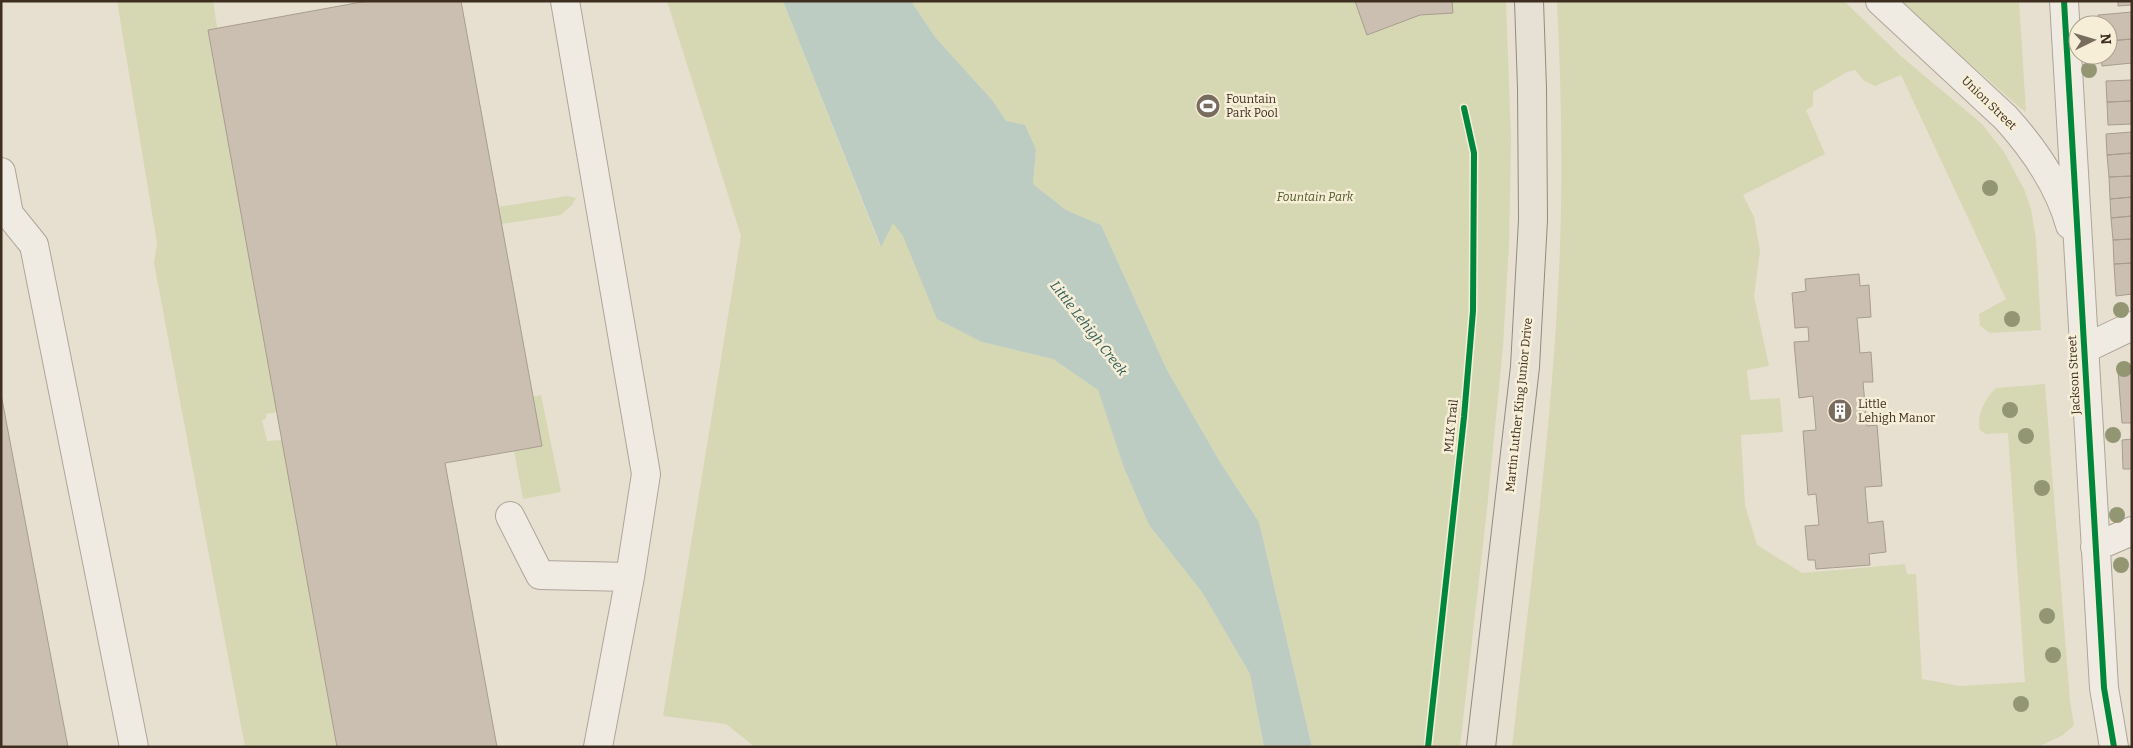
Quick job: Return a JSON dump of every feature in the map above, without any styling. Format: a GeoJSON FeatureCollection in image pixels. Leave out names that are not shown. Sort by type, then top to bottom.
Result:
{"type":"FeatureCollection","features":[{"type":"Feature","properties":{"kind":"main road","name":"Martin Luther King Junior Drive"},"geometry":{"type":"LineString","coordinates":[[1481,747],[1525,367],[1533,220],[1529,1]]}},
{"type":"Feature","properties":{"kind":"street"},"geometry":{"type":"LineString","coordinates":[[565,1],[646,474],[630,577],[598,747]]}},
{"type":"Feature","properties":{"kind":"street","name":"Union Street"},"geometry":{"type":"LineString","coordinates":[[1880,1],[2018,131],[2045,169],[2066,211],[2078,255]]}},
{"type":"Feature","properties":{"kind":"street","name":"Jackson Street"},"geometry":{"type":"LineString","coordinates":[[2064,1],[2104,688],[2114,747]]}},
{"type":"Feature","properties":{"kind":"street"},"geometry":{"type":"LineString","coordinates":[[1,172],[9,214],[34,245],[134,747]]}},
{"type":"Feature","properties":{"kind":"street"},"geometry":{"type":"LineString","coordinates":[[2084,349],[2132,326]]}},
{"type":"Feature","properties":{"kind":"street"},"geometry":{"type":"LineString","coordinates":[[510,516],[540,575],[630,577]]}},
{"type":"Feature","properties":{"kind":"street"},"geometry":{"type":"LineString","coordinates":[[2095,547],[2132,531]]}},
{"type":"Feature","properties":{"kind":"green space"},"geometry":{"type":"Polygon","coordinates":[[[117,1],[213,1],[277,412],[266,414],[266,419],[262,420],[267,441],[282,440],[337,747],[245,747],[154,263],[157,243],[117,1]]]}},
{"type":"Feature","properties":{"kind":"green space"},"geometry":{"type":"Polygon","coordinates":[[[667,1],[783,1],[880,246],[893,222],[982,342],[1053,359],[1098,390],[1124,468],[1149,525],[1202,592],[1250,674],[1264,747],[755,747],[726,724],[663,716],[741,236],[667,1]]]}},
{"type":"Feature","properties":{"kind":"green space","name":"Fountain Park"},"geometry":{"type":"Polygon","coordinates":[[[911,1],[1506,1],[1511,139],[1509,245],[1503,346],[1460,747],[1312,747],[1259,522],[1220,462],[1167,370],[1101,225],[1066,210],[1033,184],[1036,150],[1006,121],[993,101],[935,37],[911,1]]]}},
{"type":"Feature","properties":{"kind":"green space"},"geometry":{"type":"Polygon","coordinates":[[[1557,1],[1844,1],[1902,57],[1982,124],[2004,152],[2024,189],[2031,209],[2036,239],[2041,330],[1990,333],[1980,326],[1979,314],[2006,299],[1901,75],[1875,86],[1863,80],[1855,70],[1847,72],[1813,92],[1813,106],[1806,110],[1825,154],[1743,195],[1754,217],[1760,251],[1754,296],[1769,366],[1747,370],[1750,400],[1780,398],[1783,432],[1741,435],[1745,505],[1757,545],[1802,573],[1905,564],[1907,574],[1916,574],[1922,679],[1960,686],[2025,682],[2008,433],[1986,434],[1980,430],[1979,419],[1985,402],[1996,388],[2045,384],[2070,701],[2074,725],[2063,735],[2038,747],[1512,747],[1541,497],[1557,310],[1561,216],[1561,155],[1557,1]]]}},
{"type":"Feature","properties":{"kind":"green space"},"geometry":{"type":"Polygon","coordinates":[[[1899,1],[2019,1],[2026,112],[2019,107],[1899,1]]]}},
{"type":"Feature","properties":{"kind":"green space"},"geometry":{"type":"Polygon","coordinates":[[[567,196],[576,198],[572,205],[561,215],[501,224],[498,207],[567,196]]]}},
{"type":"Feature","properties":{"kind":"green space"},"geometry":{"type":"Polygon","coordinates":[[[541,395],[561,492],[523,499],[514,451],[542,446],[532,397],[541,395]]]}},
{"type":"Feature","properties":{"kind":"water","name":"Little Lehigh Creek"},"geometry":{"type":"Polygon","coordinates":[[[783,1],[911,1],[935,37],[993,101],[1006,121],[1025,125],[1036,150],[1033,184],[1066,210],[1101,225],[1167,370],[1220,462],[1259,522],[1312,747],[1264,747],[1250,674],[1202,592],[1149,525],[1124,468],[1098,390],[1053,359],[982,342],[937,319],[903,236],[893,223],[881,247],[783,1]]]}},
{"type":"Feature","properties":{"kind":"building"},"geometry":{"type":"Polygon","coordinates":[[[367,1],[461,1],[542,446],[445,463],[497,747],[337,747],[208,30],[367,1]]]}},
{"type":"Feature","properties":{"kind":"building"},"geometry":{"type":"Polygon","coordinates":[[[1355,1],[1452,1],[1453,13],[1420,15],[1367,35],[1355,1]]]}},
{"type":"Feature","properties":{"kind":"building"},"geometry":{"type":"Polygon","coordinates":[[[2118,1],[2132,1],[2132,5],[2118,6],[2118,1]]]}},
{"type":"Feature","properties":{"kind":"building"},"geometry":{"type":"Polygon","coordinates":[[[2132,12],[2132,39],[2118,40],[2118,15],[2098,15],[2132,12]]]}},
{"type":"Feature","properties":{"kind":"building"},"geometry":{"type":"Polygon","coordinates":[[[2132,39],[2132,63],[2118,64],[2118,40],[2132,39]]]}},
{"type":"Feature","properties":{"kind":"building"},"geometry":{"type":"Polygon","coordinates":[[[2132,80],[2132,101],[2107,102],[2106,81],[2132,80]]]}},
{"type":"Feature","properties":{"kind":"building"},"geometry":{"type":"Polygon","coordinates":[[[2132,101],[2132,124],[2108,125],[2107,102],[2132,101]]]}},
{"type":"Feature","properties":{"kind":"building"},"geometry":{"type":"Polygon","coordinates":[[[2132,132],[2132,153],[2107,155],[2106,134],[2132,132]]]}},
{"type":"Feature","properties":{"kind":"building"},"geometry":{"type":"Polygon","coordinates":[[[2132,153],[2132,176],[2109,177],[2107,155],[2132,153]]]}},
{"type":"Feature","properties":{"kind":"building"},"geometry":{"type":"Polygon","coordinates":[[[2132,176],[2132,197],[2110,199],[2109,177],[2132,176]]]}},
{"type":"Feature","properties":{"kind":"building"},"geometry":{"type":"Polygon","coordinates":[[[2132,197],[2132,216],[2111,218],[2110,199],[2132,197]]]}},
{"type":"Feature","properties":{"kind":"building"},"geometry":{"type":"Polygon","coordinates":[[[2132,216],[2132,239],[2113,240],[2111,218],[2132,216]]]}},
{"type":"Feature","properties":{"kind":"building"},"geometry":{"type":"Polygon","coordinates":[[[2132,239],[2132,263],[2114,264],[2113,240],[2132,239]]]}},
{"type":"Feature","properties":{"kind":"building"},"geometry":{"type":"Polygon","coordinates":[[[2132,263],[2132,294],[2116,296],[2114,264],[2132,263]]]}},
{"type":"Feature","properties":{"kind":"building","name":"Little Lehigh Manor"},"geometry":{"type":"Polygon","coordinates":[[[1859,274],[1860,286],[1869,285],[1871,317],[1857,318],[1860,353],[1871,352],[1873,382],[1863,382],[1867,426],[1877,425],[1882,486],[1865,487],[1868,523],[1883,521],[1886,552],[1869,554],[1870,565],[1816,569],[1815,560],[1808,560],[1805,526],[1819,525],[1816,494],[1808,495],[1803,431],[1816,430],[1813,396],[1799,398],[1794,342],[1809,341],[1808,327],[1795,328],[1792,293],[1806,291],[1805,279],[1859,274]]]}},
{"type":"Feature","properties":{"kind":"building"},"geometry":{"type":"Polygon","coordinates":[[[2132,369],[2132,423],[2122,423],[2118,371],[2132,369]]]}},
{"type":"Feature","properties":{"kind":"building"},"geometry":{"type":"Polygon","coordinates":[[[1,394],[68,747],[1,747],[1,394]]]}},
{"type":"Feature","properties":{"kind":"building"},"geometry":{"type":"Polygon","coordinates":[[[2132,439],[2132,469],[2123,469],[2122,440],[2132,439]]]}},
{"type":"Feature","properties":{"kind":"cycle path"},"geometry":{"type":"LineString","coordinates":[[2064,1],[2104,688],[2114,747]]}},
{"type":"Feature","properties":{"kind":"cycle path","name":"MLK Trail"},"geometry":{"type":"LineString","coordinates":[[1428,747],[1464,417],[1473,311],[1474,153],[1464,108]]}},
{"type":"Feature","properties":{"kind":"place","name":"Fountain Park Pool"},"geometry":{"type":"Point","coordinates":[1208,106]}},
{"type":"Feature","properties":{"kind":"place","name":"Little Lehigh Manor"},"geometry":{"type":"Point","coordinates":[1840,411]}}]}
